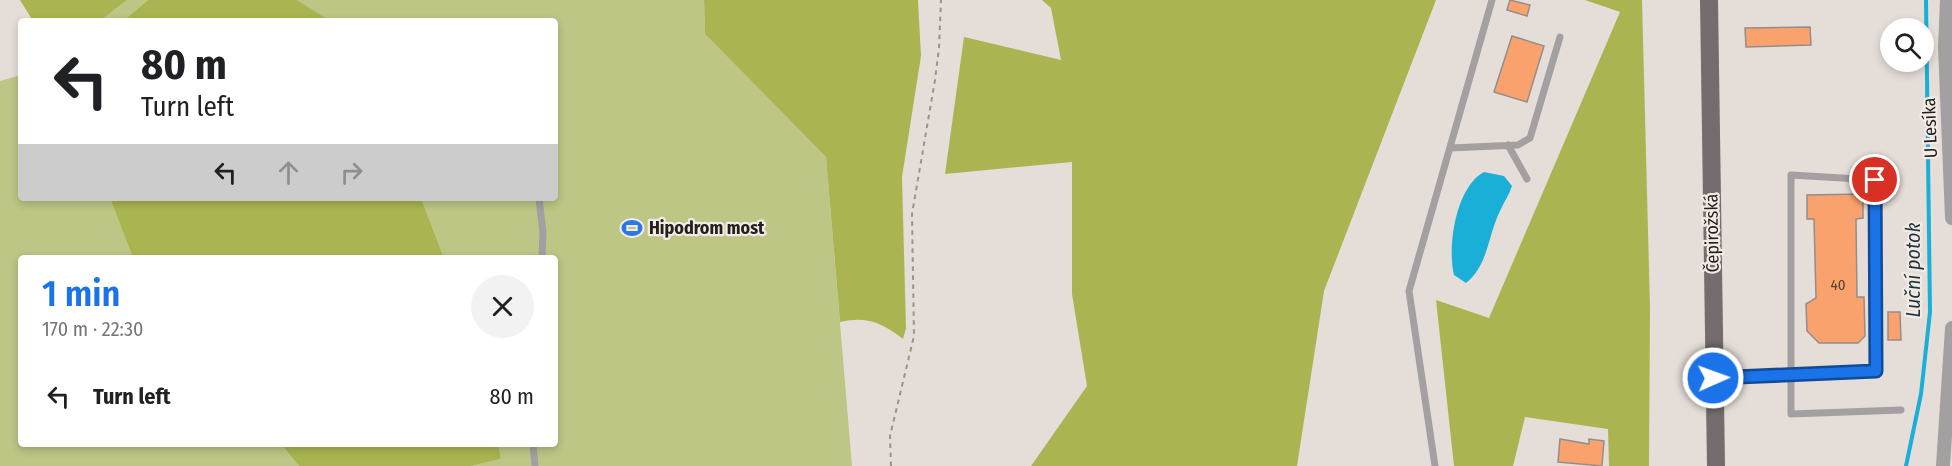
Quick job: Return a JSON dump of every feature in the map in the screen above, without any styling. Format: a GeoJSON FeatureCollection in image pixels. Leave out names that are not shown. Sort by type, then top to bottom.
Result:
{"type":"FeatureCollection","features":[{"type":"Feature","properties":{"kind":"main road","name":"Čepirožská"},"geometry":{"type":"LineString","coordinates":[[1708,0],[1716,466]]}},
{"type":"Feature","properties":{"kind":"street","name":"U Lesíka"},"geometry":{"type":"LineString","coordinates":[[1947,0],[1945,47],[1952,218]]}},
{"type":"Feature","properties":{"kind":"street"},"geometry":{"type":"LineString","coordinates":[[1943,466],[1952,328]]}},
{"type":"Feature","properties":{"kind":"lane"},"geometry":{"type":"LineString","coordinates":[[1435,466],[1409,291],[1492,0]]}},
{"type":"Feature","properties":{"kind":"lane"},"geometry":{"type":"LineString","coordinates":[[1450,148],[1518,145],[1530,138],[1560,37]]}},
{"type":"Feature","properties":{"kind":"lane"},"geometry":{"type":"LineString","coordinates":[[1508,146],[1527,179]]}},
{"type":"Feature","properties":{"kind":"lane"},"geometry":{"type":"LineString","coordinates":[[1713,378],[1790,375],[1876,371],[1875,180],[1791,175],[1790,375],[1791,414],[1901,410]]}},
{"type":"Feature","properties":{"kind":"lane"},"geometry":{"type":"LineString","coordinates":[[539,201],[543,233],[542,255]]}},
{"type":"Feature","properties":{"kind":"lane"},"geometry":{"type":"LineString","coordinates":[[533,447],[535,466]]}},
{"type":"Feature","properties":{"kind":"path"},"geometry":{"type":"LineString","coordinates":[[891,466],[890,436],[914,336],[912,214],[935,80],[939,48],[940,0]]}},
{"type":"Feature","properties":{"kind":"green space"},"geometry":{"type":"Polygon","coordinates":[[[20,0],[127,0],[104,18],[31,18],[20,0]]]}},
{"type":"Feature","properties":{"kind":"green space"},"geometry":{"type":"Polygon","coordinates":[[[127,0],[148,0],[127,18],[104,18],[127,0]]]}},
{"type":"Feature","properties":{"kind":"green space"},"geometry":{"type":"Polygon","coordinates":[[[148,0],[297,0],[325,18],[127,18],[148,0]]]}},
{"type":"Feature","properties":{"kind":"green space","name":"Hipodrom most"},"geometry":{"type":"Polygon","coordinates":[[[297,0],[704,0],[705,34],[826,157],[852,466],[471,466],[501,459],[499,447],[558,447],[558,255],[443,255],[422,201],[558,201],[558,18],[324,18],[297,0]]]}},
{"type":"Feature","properties":{"kind":"green space"},"geometry":{"type":"Polygon","coordinates":[[[704,0],[918,0],[921,56],[902,177],[906,328],[903,339],[874,322],[850,320],[840,322],[826,157],[705,34],[704,0]]]}},
{"type":"Feature","properties":{"kind":"green space"},"geometry":{"type":"Polygon","coordinates":[[[1042,0],[1436,0],[1324,291],[1297,466],[1031,466],[1087,386],[1072,294],[1072,162],[945,174],[964,37],[1061,60],[1051,8],[1042,0]]]}},
{"type":"Feature","properties":{"kind":"green space"},"geometry":{"type":"Polygon","coordinates":[[[1585,0],[1642,0],[1650,308],[1649,466],[1609,466],[1608,429],[1525,417],[1513,466],[1454,466],[1436,300],[1489,318],[1620,12],[1585,0]]]}},
{"type":"Feature","properties":{"kind":"green space"},"geometry":{"type":"Polygon","coordinates":[[[18,76],[18,201],[111,201],[132,255],[18,255],[18,447],[283,447],[299,466],[0,466],[0,81],[18,76]]]}},
{"type":"Feature","properties":{"kind":"green space"},"geometry":{"type":"Polygon","coordinates":[[[111,201],[422,201],[443,255],[132,255],[111,201]]]}},
{"type":"Feature","properties":{"kind":"green space"},"geometry":{"type":"Polygon","coordinates":[[[283,447],[499,447],[501,459],[471,466],[299,466],[283,447]]]}},
{"type":"Feature","properties":{"kind":"water"},"geometry":{"type":"Polygon","coordinates":[[[1484,172],[1504,176],[1512,186],[1496,220],[1479,268],[1466,283],[1454,275],[1453,234],[1460,204],[1467,190],[1484,172]]]}},
{"type":"Feature","properties":{"kind":"building"},"geometry":{"type":"Polygon","coordinates":[[[1510,0],[1530,5],[1527,16],[1507,10],[1510,0]]]}},
{"type":"Feature","properties":{"kind":"building"},"geometry":{"type":"Polygon","coordinates":[[[1810,27],[1811,45],[1746,47],[1745,28],[1810,27]]]}},
{"type":"Feature","properties":{"kind":"building"},"geometry":{"type":"Polygon","coordinates":[[[1512,36],[1544,46],[1527,102],[1494,92],[1512,36]]]}},
{"type":"Feature","properties":{"kind":"building"},"geometry":{"type":"Polygon","coordinates":[[[1863,194],[1863,218],[1856,219],[1857,297],[1864,297],[1865,336],[1858,343],[1819,343],[1807,331],[1806,304],[1816,298],[1814,219],[1807,219],[1807,195],[1863,194]]]}},
{"type":"Feature","properties":{"kind":"building"},"geometry":{"type":"Polygon","coordinates":[[[1888,312],[1900,312],[1901,340],[1888,340],[1888,312]]]}},
{"type":"Feature","properties":{"kind":"building"},"geometry":{"type":"Polygon","coordinates":[[[1560,439],[1589,444],[1589,439],[1604,441],[1602,466],[1558,462],[1560,439]]]}},
{"type":"Feature","properties":{"kind":"waterway","name":"Luční potok"},"geometry":{"type":"LineString","coordinates":[[1906,466],[1921,394],[1930,312],[1926,0]]}},
{"type":"Feature","properties":{"kind":"place","name":"Hipodrom most"},"geometry":{"type":"Point","coordinates":[632,228]}},
{"type":"Feature","properties":{"kind":"route"},"geometry":{"type":"LineString","coordinates":[[1713,378],[1876,371],[1875,180]]}}]}
